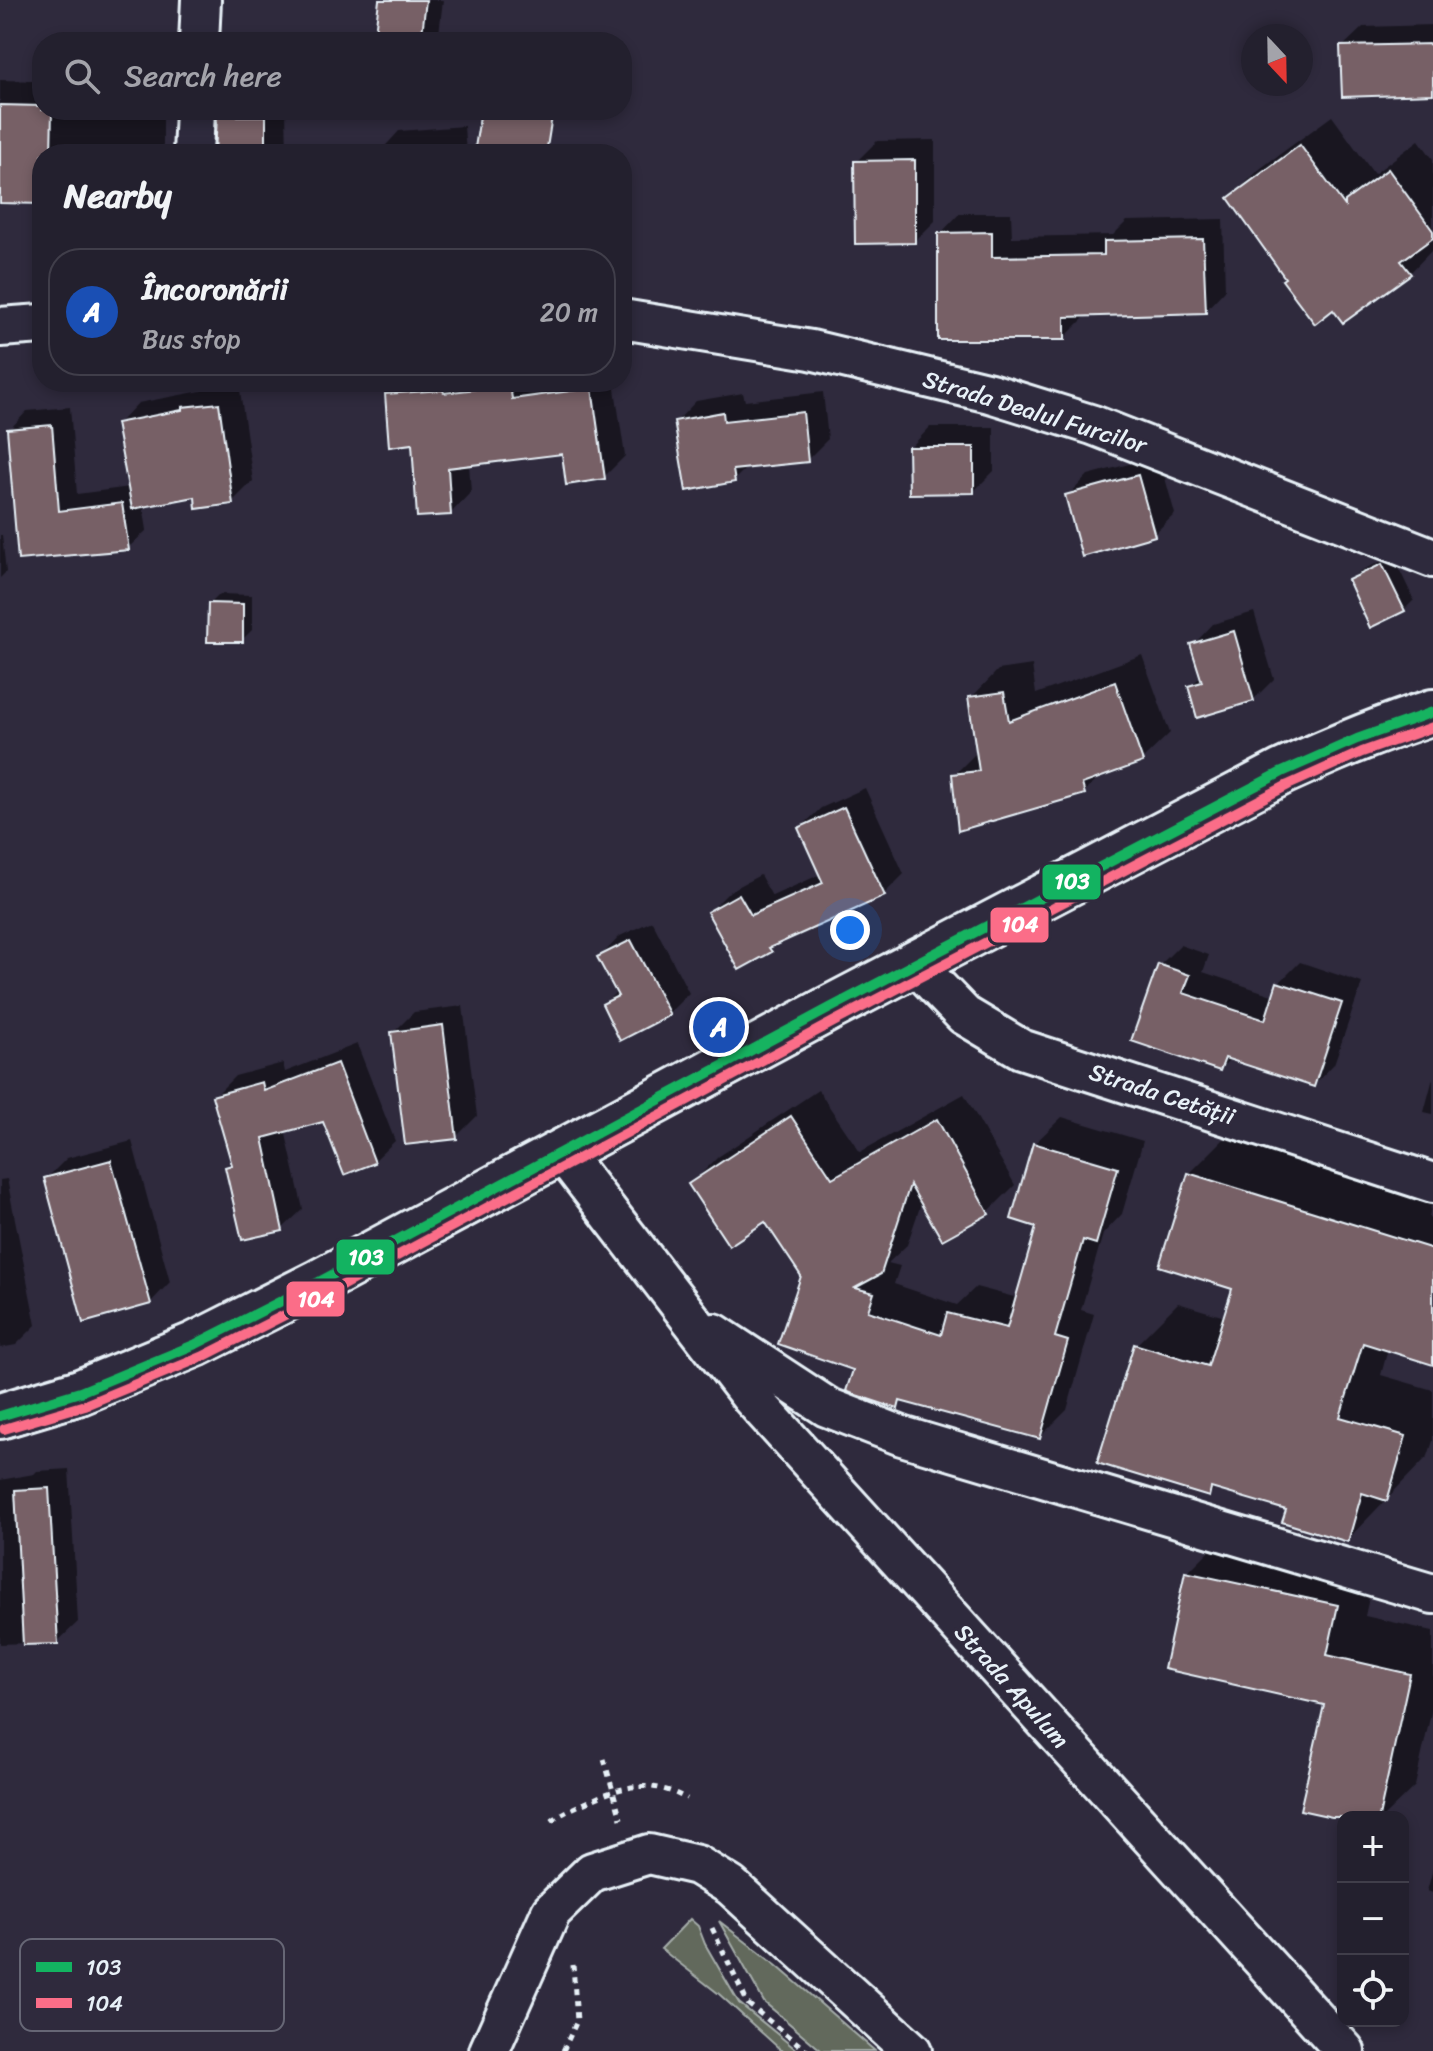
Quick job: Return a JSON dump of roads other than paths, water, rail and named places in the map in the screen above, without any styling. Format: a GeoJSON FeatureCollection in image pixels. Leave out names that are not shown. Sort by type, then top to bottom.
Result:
{"type":"FeatureCollection","features":[{"type":"Feature","properties":{"kind":"main road"},"geometry":{"type":"LineString","coordinates":[[0,1416],[80,1392],[196,1344],[914,963],[1282,772],[1335,747],[1433,712]]}},
{"type":"Feature","properties":{"kind":"street"},"geometry":{"type":"LineString","coordinates":[[199,32],[201,0]]}},
{"type":"Feature","properties":{"kind":"street"},"geometry":{"type":"LineString","coordinates":[[193,144],[195,120]]}},
{"type":"Feature","properties":{"kind":"street","name":"Strada Dealul Furcilor"},"geometry":{"type":"LineString","coordinates":[[632,321],[811,350],[990,393],[1093,425],[1433,558]]}},
{"type":"Feature","properties":{"kind":"street"},"geometry":{"type":"LineString","coordinates":[[0,327],[32,325]]}},
{"type":"Feature","properties":{"kind":"street","name":"Strada Cetății"},"geometry":{"type":"LineString","coordinates":[[914,963],[964,1015],[1021,1049],[1433,1183]]}},
{"type":"Feature","properties":{"kind":"street","name":"Strada Apulum"},"geometry":{"type":"LineString","coordinates":[[562,1152],[750,1396],[1345,2051]]}},
{"type":"Feature","properties":{"kind":"street","name":"Strada Apulum"},"geometry":{"type":"LineString","coordinates":[[687,1315],[827,1407],[902,1436],[1433,1594]]}},
{"type":"Feature","properties":{"kind":"street"},"geometry":{"type":"LineString","coordinates":[[489,2051],[551,1912],[592,1872],[649,1854],[697,1865],[731,1886],[912,2051]]}},
{"type":"Feature","properties":{"kind":"place","name":"Încoronării"},"geometry":{"type":"Point","coordinates":[719,1027]}}]}
